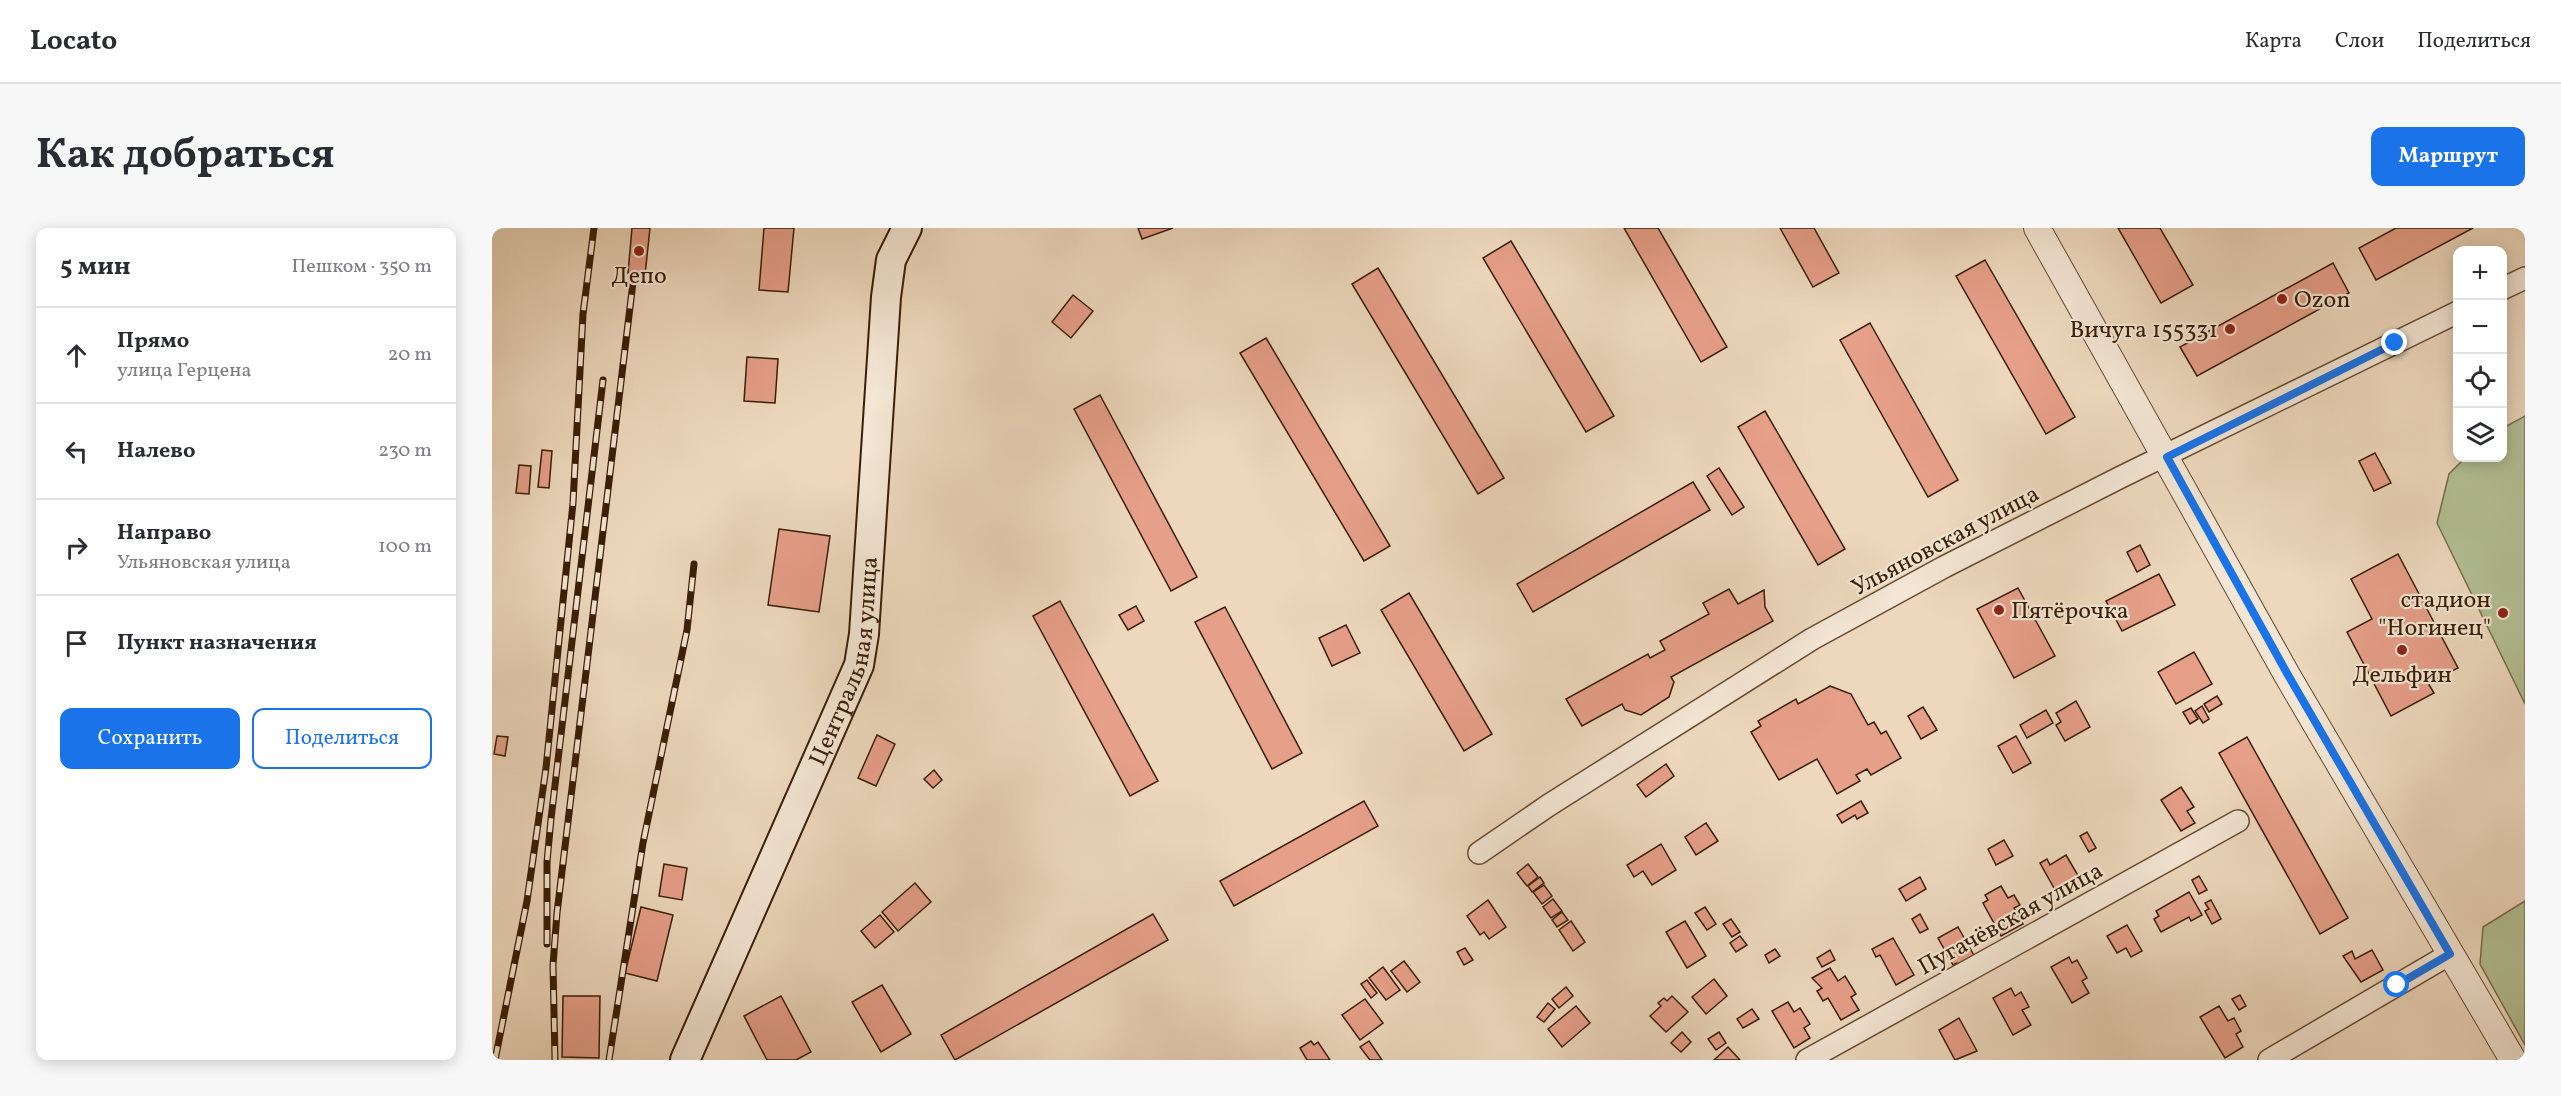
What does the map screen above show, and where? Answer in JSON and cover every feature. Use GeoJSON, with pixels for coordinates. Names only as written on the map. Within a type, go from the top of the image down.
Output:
{"type":"FeatureCollection","features":[{"type":"Feature","properties":{"kind":"main road","name":"Центральная улица"},"geometry":{"type":"LineString","coordinates":[[685,1060],[859,665],[864,634],[886,297],[891,260],[902,230]]}},
{"type":"Feature","properties":{"kind":"street"},"geometry":{"type":"LineString","coordinates":[[2037,228],[2288,675],[2513,1060]]}},
{"type":"Feature","properties":{"kind":"street"},"geometry":{"type":"LineString","coordinates":[[2507,287],[2525,278]]}},
{"type":"Feature","properties":{"kind":"street","name":"Ульяновская улица"},"geometry":{"type":"LineString","coordinates":[[1479,853],[1549,805],[1812,639],[1944,567],[2453,314]]}},
{"type":"Feature","properties":{"kind":"street","name":"Пугачёвская улица"},"geometry":{"type":"LineString","coordinates":[[1807,1060],[2238,821]]}},
{"type":"Feature","properties":{"kind":"street"},"geometry":{"type":"LineString","coordinates":[[2269,1060],[2450,954]]}},
{"type":"Feature","properties":{"kind":"green space","name":"стадион \"Ногинец\""},"geometry":{"type":"Polygon","coordinates":[[[2525,416],[2525,704],[2437,523],[2449,474],[2461,462],[2507,462],[2507,426],[2525,416]]]}},
{"type":"Feature","properties":{"kind":"green space"},"geometry":{"type":"Polygon","coordinates":[[[2525,901],[2525,1045],[2480,964],[2483,927],[2525,901]]]}},
{"type":"Feature","properties":{"kind":"building","name":"Депо"},"geometry":{"type":"Polygon","coordinates":[[[632,228],[650,228],[645,275],[628,273],[632,228]]]}},
{"type":"Feature","properties":{"kind":"building"},"geometry":{"type":"Polygon","coordinates":[[[764,228],[794,228],[788,292],[759,290],[764,228]]]}},
{"type":"Feature","properties":{"kind":"building"},"geometry":{"type":"Polygon","coordinates":[[[1138,228],[1173,228],[1142,239],[1138,228]]]}},
{"type":"Feature","properties":{"kind":"building"},"geometry":{"type":"Polygon","coordinates":[[[1624,228],[1658,228],[1727,347],[1701,362],[1624,228]]]}},
{"type":"Feature","properties":{"kind":"building"},"geometry":{"type":"Polygon","coordinates":[[[1780,228],[1814,228],[1839,273],[1813,287],[1780,228]]]}},
{"type":"Feature","properties":{"kind":"building"},"geometry":{"type":"Polygon","coordinates":[[[2118,228],[2160,228],[2193,285],[2161,303],[2118,228]]]}},
{"type":"Feature","properties":{"kind":"building"},"geometry":{"type":"Polygon","coordinates":[[[2396,228],[2473,228],[2376,280],[2359,248],[2396,228]]]}},
{"type":"Feature","properties":{"kind":"building"},"geometry":{"type":"Polygon","coordinates":[[[1511,241],[1614,416],[1586,432],[1483,258],[1511,241]]]}},
{"type":"Feature","properties":{"kind":"building"},"geometry":{"type":"Polygon","coordinates":[[[1985,260],[2075,417],[2046,434],[1956,276],[1985,260]]]}},
{"type":"Feature","properties":{"kind":"building"},"geometry":{"type":"Polygon","coordinates":[[[2333,263],[2349,293],[2197,376],[2180,347],[2333,263]]]}},
{"type":"Feature","properties":{"kind":"building"},"geometry":{"type":"Polygon","coordinates":[[[1378,268],[1504,478],[1478,494],[1352,284],[1378,268]]]}},
{"type":"Feature","properties":{"kind":"building"},"geometry":{"type":"Polygon","coordinates":[[[1073,295],[1093,311],[1071,338],[1052,322],[1073,295]]]}},
{"type":"Feature","properties":{"kind":"building"},"geometry":{"type":"Polygon","coordinates":[[[1870,323],[1958,480],[1928,497],[1840,340],[1870,323]]]}},
{"type":"Feature","properties":{"kind":"building"},"geometry":{"type":"Polygon","coordinates":[[[1266,338],[1390,546],[1364,561],[1240,353],[1266,338]]]}},
{"type":"Feature","properties":{"kind":"building"},"geometry":{"type":"Polygon","coordinates":[[[747,357],[778,359],[775,403],[744,401],[747,357]]]}},
{"type":"Feature","properties":{"kind":"building"},"geometry":{"type":"Polygon","coordinates":[[[1100,395],[1197,577],[1171,591],[1074,409],[1100,395]]]}},
{"type":"Feature","properties":{"kind":"building"},"geometry":{"type":"Polygon","coordinates":[[[1765,411],[1845,549],[1818,565],[1738,427],[1765,411]]]}},
{"type":"Feature","properties":{"kind":"building"},"geometry":{"type":"Polygon","coordinates":[[[542,450],[552,451],[549,488],[538,487],[542,450]]]}},
{"type":"Feature","properties":{"kind":"building"},"geometry":{"type":"Polygon","coordinates":[[[2375,453],[2391,483],[2374,491],[2359,461],[2375,453]]]}},
{"type":"Feature","properties":{"kind":"building"},"geometry":{"type":"Polygon","coordinates":[[[519,465],[531,466],[529,494],[516,493],[519,465]]]}},
{"type":"Feature","properties":{"kind":"building"},"geometry":{"type":"Polygon","coordinates":[[[1719,468],[1744,507],[1732,515],[1707,476],[1719,468]]]}},
{"type":"Feature","properties":{"kind":"building"},"geometry":{"type":"Polygon","coordinates":[[[1693,482],[1710,510],[1533,612],[1517,584],[1693,482]]]}},
{"type":"Feature","properties":{"kind":"building"},"geometry":{"type":"Polygon","coordinates":[[[779,529],[830,536],[819,612],[768,605],[779,529]]]}},
{"type":"Feature","properties":{"kind":"building"},"geometry":{"type":"Polygon","coordinates":[[[2140,545],[2150,565],[2137,572],[2127,552],[2140,545]]]}},
{"type":"Feature","properties":{"kind":"building","name":"Дельфин"},"geometry":{"type":"Polygon","coordinates":[[[2398,554],[2458,668],[2428,683],[2434,693],[2391,716],[2347,632],[2372,619],[2351,579],[2398,554]]]}},
{"type":"Feature","properties":{"kind":"building"},"geometry":{"type":"Polygon","coordinates":[[[2159,574],[2175,605],[2122,631],[2106,601],[2159,574]]]}},
{"type":"Feature","properties":{"kind":"building"},"geometry":{"type":"Polygon","coordinates":[[[2018,588],[2055,656],[2014,678],[1977,609],[2018,588]]]}},
{"type":"Feature","properties":{"kind":"building"},"geometry":{"type":"Polygon","coordinates":[[[1729,589],[1738,604],[1764,590],[1765,607],[1773,621],[1671,677],[1674,682],[1669,697],[1641,715],[1625,710],[1622,704],[1582,726],[1566,699],[1648,654],[1650,658],[1665,650],[1660,641],[1709,614],[1703,603],[1729,589]]]}},
{"type":"Feature","properties":{"kind":"building"},"geometry":{"type":"Polygon","coordinates":[[[1409,593],[1492,734],[1464,751],[1381,610],[1409,593]]]}},
{"type":"Feature","properties":{"kind":"building"},"geometry":{"type":"Polygon","coordinates":[[[1060,601],[1158,781],[1130,796],[1033,616],[1060,601]]]}},
{"type":"Feature","properties":{"kind":"building"},"geometry":{"type":"Polygon","coordinates":[[[1136,606],[1144,621],[1128,630],[1119,615],[1136,606]]]}},
{"type":"Feature","properties":{"kind":"building"},"geometry":{"type":"Polygon","coordinates":[[[1225,607],[1302,753],[1272,769],[1195,622],[1225,607]]]}},
{"type":"Feature","properties":{"kind":"building"},"geometry":{"type":"Polygon","coordinates":[[[1346,625],[1360,653],[1332,666],[1319,638],[1346,625]]]}},
{"type":"Feature","properties":{"kind":"building"},"geometry":{"type":"Polygon","coordinates":[[[2194,652],[2212,684],[2176,704],[2158,672],[2194,652]]]}},
{"type":"Feature","properties":{"kind":"building"},"geometry":{"type":"Polygon","coordinates":[[[1830,686],[1851,694],[1868,725],[1874,722],[1881,734],[1886,731],[1901,758],[1871,775],[1867,769],[1856,775],[1860,781],[1837,794],[1817,759],[1779,780],[1751,732],[1761,726],[1758,721],[1796,699],[1798,704],[1830,686]]]}},
{"type":"Feature","properties":{"kind":"building"},"geometry":{"type":"Polygon","coordinates":[[[2217,696],[2222,704],[2209,712],[2204,704],[2217,696]]]}},
{"type":"Feature","properties":{"kind":"building"},"geometry":{"type":"Polygon","coordinates":[[[2076,701],[2090,727],[2065,741],[2056,725],[2061,722],[2056,713],[2076,701]]]}},
{"type":"Feature","properties":{"kind":"building"},"geometry":{"type":"Polygon","coordinates":[[[2202,706],[2209,719],[2203,723],[2195,711],[2202,706]]]}},
{"type":"Feature","properties":{"kind":"building"},"geometry":{"type":"Polygon","coordinates":[[[1923,707],[1937,730],[1921,739],[1908,716],[1923,707]]]}},
{"type":"Feature","properties":{"kind":"building"},"geometry":{"type":"Polygon","coordinates":[[[2191,708],[2198,719],[2190,724],[2183,712],[2191,708]]]}},
{"type":"Feature","properties":{"kind":"building"},"geometry":{"type":"Polygon","coordinates":[[[2046,710],[2053,723],[2027,738],[2020,725],[2046,710]]]}},
{"type":"Feature","properties":{"kind":"building"},"geometry":{"type":"Polygon","coordinates":[[[877,735],[895,744],[876,786],[858,778],[877,735]]]}},
{"type":"Feature","properties":{"kind":"building"},"geometry":{"type":"Polygon","coordinates":[[[497,736],[508,737],[505,756],[494,754],[497,736]]]}},
{"type":"Feature","properties":{"kind":"building"},"geometry":{"type":"Polygon","coordinates":[[[2016,736],[2031,763],[2013,773],[1998,746],[2016,736]]]}},
{"type":"Feature","properties":{"kind":"building"},"geometry":{"type":"Polygon","coordinates":[[[2247,737],[2348,918],[2320,934],[2219,753],[2247,737]]]}},
{"type":"Feature","properties":{"kind":"building"},"geometry":{"type":"Polygon","coordinates":[[[1666,764],[1674,776],[1646,797],[1637,785],[1666,764]]]}},
{"type":"Feature","properties":{"kind":"building"},"geometry":{"type":"Polygon","coordinates":[[[934,770],[942,780],[933,788],[924,779],[934,770]]]}},
{"type":"Feature","properties":{"kind":"building"},"geometry":{"type":"Polygon","coordinates":[[[2181,787],[2194,807],[2187,811],[2195,823],[2181,831],[2161,800],[2181,787]]]}},
{"type":"Feature","properties":{"kind":"building"},"geometry":{"type":"Polygon","coordinates":[[[1364,801],[1378,826],[1234,906],[1220,881],[1364,801]]]}},
{"type":"Feature","properties":{"kind":"building"},"geometry":{"type":"Polygon","coordinates":[[[1861,801],[1868,813],[1857,819],[1855,815],[1842,823],[1837,815],[1861,801]]]}},
{"type":"Feature","properties":{"kind":"building"},"geometry":{"type":"Polygon","coordinates":[[[1706,823],[1718,841],[1696,855],[1685,837],[1706,823]]]}},
{"type":"Feature","properties":{"kind":"building"},"geometry":{"type":"Polygon","coordinates":[[[2087,832],[2096,848],[2089,852],[2080,836],[2087,832]]]}},
{"type":"Feature","properties":{"kind":"building"},"geometry":{"type":"Polygon","coordinates":[[[2004,840],[2013,856],[1996,865],[1988,849],[2004,840]]]}},
{"type":"Feature","properties":{"kind":"building"},"geometry":{"type":"Polygon","coordinates":[[[1661,844],[1676,870],[1652,885],[1643,871],[1634,877],[1627,865],[1661,844]]]}},
{"type":"Feature","properties":{"kind":"building"},"geometry":{"type":"Polygon","coordinates":[[[2066,855],[2083,884],[2059,897],[2040,863],[2047,859],[2050,865],[2066,855]]]}},
{"type":"Feature","properties":{"kind":"building"},"geometry":{"type":"Polygon","coordinates":[[[664,864],[687,868],[682,900],[659,896],[664,864]]]}},
{"type":"Feature","properties":{"kind":"building"},"geometry":{"type":"Polygon","coordinates":[[[1528,864],[1538,877],[1527,886],[1517,873],[1528,864]]]}},
{"type":"Feature","properties":{"kind":"building"},"geometry":{"type":"Polygon","coordinates":[[[2199,876],[2207,890],[2199,894],[2192,880],[2199,876]]]}},
{"type":"Feature","properties":{"kind":"building"},"geometry":{"type":"Polygon","coordinates":[[[1540,877],[1544,883],[1532,892],[1528,886],[1540,877]]]}},
{"type":"Feature","properties":{"kind":"building"},"geometry":{"type":"Polygon","coordinates":[[[1920,877],[1926,889],[1906,901],[1899,889],[1920,877]]]}},
{"type":"Feature","properties":{"kind":"building"},"geometry":{"type":"Polygon","coordinates":[[[915,883],[931,902],[898,931],[882,912],[915,883]]]}},
{"type":"Feature","properties":{"kind":"building"},"geometry":{"type":"Polygon","coordinates":[[[1544,885],[1552,896],[1542,904],[1533,892],[1544,885]]]}},
{"type":"Feature","properties":{"kind":"building"},"geometry":{"type":"Polygon","coordinates":[[[2001,886],[2008,898],[2014,895],[2020,905],[2014,908],[2023,924],[2001,936],[1983,903],[1988,900],[1985,895],[2001,886]]]}},
{"type":"Feature","properties":{"kind":"building"},"geometry":{"type":"Polygon","coordinates":[[[2189,892],[2202,915],[2191,921],[2189,917],[2161,932],[2154,919],[2159,916],[2156,911],[2189,892]]]}},
{"type":"Feature","properties":{"kind":"building"},"geometry":{"type":"Polygon","coordinates":[[[1553,899],[1562,911],[1551,918],[1543,907],[1553,899]]]}},
{"type":"Feature","properties":{"kind":"building"},"geometry":{"type":"Polygon","coordinates":[[[1488,900],[1506,927],[1489,939],[1484,932],[1480,935],[1467,916],[1488,900]]]}},
{"type":"Feature","properties":{"kind":"building"},"geometry":{"type":"Polygon","coordinates":[[[2211,900],[2221,919],[2212,924],[2205,911],[2209,909],[2205,903],[2211,900]]]}},
{"type":"Feature","properties":{"kind":"building"},"geometry":{"type":"Polygon","coordinates":[[[641,907],[673,915],[657,981],[625,973],[641,907]]]}},
{"type":"Feature","properties":{"kind":"building"},"geometry":{"type":"Polygon","coordinates":[[[1705,907],[1716,924],[1707,930],[1695,913],[1705,907]]]}},
{"type":"Feature","properties":{"kind":"building"},"geometry":{"type":"Polygon","coordinates":[[[1562,912],[1568,920],[1557,927],[1552,920],[1562,912]]]}},
{"type":"Feature","properties":{"kind":"building"},"geometry":{"type":"Polygon","coordinates":[[[1153,914],[1168,940],[955,1060],[941,1035],[1153,914]]]}},
{"type":"Feature","properties":{"kind":"building"},"geometry":{"type":"Polygon","coordinates":[[[1920,914],[1928,929],[1920,933],[1912,919],[1920,914]]]}},
{"type":"Feature","properties":{"kind":"building"},"geometry":{"type":"Polygon","coordinates":[[[880,915],[894,932],[875,948],[861,931],[880,915]]]}},
{"type":"Feature","properties":{"kind":"building"},"geometry":{"type":"Polygon","coordinates":[[[1731,919],[1740,932],[1732,937],[1723,924],[1731,919]]]}},
{"type":"Feature","properties":{"kind":"building"},"geometry":{"type":"Polygon","coordinates":[[[1571,921],[1585,942],[1573,951],[1559,930],[1571,921]]]}},
{"type":"Feature","properties":{"kind":"building"},"geometry":{"type":"Polygon","coordinates":[[[1685,921],[1706,956],[1687,968],[1666,932],[1685,921]]]}},
{"type":"Feature","properties":{"kind":"building"},"geometry":{"type":"Polygon","coordinates":[[[2127,925],[2142,951],[2131,957],[2126,948],[2117,953],[2107,936],[2127,925]]]}},
{"type":"Feature","properties":{"kind":"building"},"geometry":{"type":"Polygon","coordinates":[[[1958,927],[1976,959],[1960,968],[1957,963],[1953,965],[1938,938],[1958,927]]]}},
{"type":"Feature","properties":{"kind":"building"},"geometry":{"type":"Polygon","coordinates":[[[1740,936],[1747,945],[1736,952],[1730,943],[1740,936]]]}},
{"type":"Feature","properties":{"kind":"building"},"geometry":{"type":"Polygon","coordinates":[[[1893,938],[1914,975],[1896,985],[1880,955],[1876,957],[1872,949],[1893,938]]]}},
{"type":"Feature","properties":{"kind":"building"},"geometry":{"type":"Polygon","coordinates":[[[1465,948],[1473,960],[1464,965],[1457,952],[1465,948]]]}},
{"type":"Feature","properties":{"kind":"building"},"geometry":{"type":"Polygon","coordinates":[[[1775,949],[1780,956],[1769,963],[1765,955],[1775,949]]]}},
{"type":"Feature","properties":{"kind":"building"},"geometry":{"type":"Polygon","coordinates":[[[1830,950],[1835,960],[1822,967],[1817,958],[1830,950]]]}},
{"type":"Feature","properties":{"kind":"building"},"geometry":{"type":"Polygon","coordinates":[[[2372,950],[2383,970],[2361,982],[2343,956],[2352,951],[2355,959],[2372,950]]]}},
{"type":"Feature","properties":{"kind":"building"},"geometry":{"type":"Polygon","coordinates":[[[2069,957],[2072,963],[2077,960],[2087,978],[2082,981],[2089,993],[2072,1003],[2051,967],[2069,957]]]}},
{"type":"Feature","properties":{"kind":"building"},"geometry":{"type":"Polygon","coordinates":[[[1404,961],[1420,982],[1407,992],[1391,971],[1404,961]]]}},
{"type":"Feature","properties":{"kind":"building"},"geometry":{"type":"Polygon","coordinates":[[[1383,967],[1400,990],[1386,1000],[1369,978],[1383,967]]]}},
{"type":"Feature","properties":{"kind":"building"},"geometry":{"type":"Polygon","coordinates":[[[1830,968],[1838,981],[1845,976],[1856,994],[1851,997],[1859,1010],[1841,1020],[1828,998],[1823,1001],[1817,991],[1822,988],[1812,978],[1830,968]]]}},
{"type":"Feature","properties":{"kind":"building"},"geometry":{"type":"Polygon","coordinates":[[[1714,979],[1727,996],[1706,1014],[1692,997],[1714,979]]]}},
{"type":"Feature","properties":{"kind":"building"},"geometry":{"type":"Polygon","coordinates":[[[1367,980],[1377,993],[1371,998],[1361,984],[1367,980]]]}},
{"type":"Feature","properties":{"kind":"building"},"geometry":{"type":"Polygon","coordinates":[[[882,985],[911,1034],[881,1052],[852,1002],[882,985]]]}},
{"type":"Feature","properties":{"kind":"building"},"geometry":{"type":"Polygon","coordinates":[[[1566,987],[1573,996],[1559,1008],[1552,999],[1566,987]]]}},
{"type":"Feature","properties":{"kind":"building"},"geometry":{"type":"Polygon","coordinates":[[[2011,988],[2015,996],[2021,992],[2029,1007],[2022,1010],[2031,1025],[2013,1035],[1993,998],[2011,988]]]}},
{"type":"Feature","properties":{"kind":"building"},"geometry":{"type":"Polygon","coordinates":[[[2240,995],[2246,1006],[2239,1010],[2232,999],[2240,995]]]}},
{"type":"Feature","properties":{"kind":"building"},"geometry":{"type":"Polygon","coordinates":[[[563,996],[600,996],[599,1058],[562,1057],[563,996]]]}},
{"type":"Feature","properties":{"kind":"building"},"geometry":{"type":"Polygon","coordinates":[[[781,996],[811,1052],[796,1060],[767,1060],[744,1016],[781,996]]]}},
{"type":"Feature","properties":{"kind":"building"},"geometry":{"type":"Polygon","coordinates":[[[1672,996],[1688,1012],[1666,1032],[1650,1016],[1661,1006],[1658,1003],[1664,998],[1667,1001],[1672,996]]]}},
{"type":"Feature","properties":{"kind":"building"},"geometry":{"type":"Polygon","coordinates":[[[1365,999],[1383,1023],[1360,1040],[1342,1015],[1365,999]]]}},
{"type":"Feature","properties":{"kind":"building"},"geometry":{"type":"Polygon","coordinates":[[[1788,1002],[1794,1012],[1800,1008],[1810,1024],[1804,1028],[1810,1038],[1794,1048],[1772,1011],[1788,1002]]]}},
{"type":"Feature","properties":{"kind":"building"},"geometry":{"type":"Polygon","coordinates":[[[1548,1003],[1555,1009],[1544,1022],[1537,1017],[1548,1003]]]}},
{"type":"Feature","properties":{"kind":"building"},"geometry":{"type":"Polygon","coordinates":[[[1576,1006],[1590,1023],[1562,1047],[1548,1029],[1576,1006]]]}},
{"type":"Feature","properties":{"kind":"building"},"geometry":{"type":"Polygon","coordinates":[[[2219,1006],[2228,1021],[2234,1018],[2241,1031],[2236,1034],[2243,1047],[2225,1058],[2200,1017],[2219,1006]]]}},
{"type":"Feature","properties":{"kind":"building"},"geometry":{"type":"Polygon","coordinates":[[[1752,1009],[1759,1019],[1743,1028],[1737,1019],[1752,1009]]]}},
{"type":"Feature","properties":{"kind":"building"},"geometry":{"type":"Polygon","coordinates":[[[1959,1018],[1977,1051],[1955,1060],[1939,1030],[1959,1018]]]}},
{"type":"Feature","properties":{"kind":"building"},"geometry":{"type":"Polygon","coordinates":[[[1682,1032],[1691,1042],[1681,1052],[1671,1043],[1682,1032]]]}},
{"type":"Feature","properties":{"kind":"building"},"geometry":{"type":"Polygon","coordinates":[[[1719,1032],[1726,1043],[1716,1050],[1708,1039],[1719,1032]]]}},
{"type":"Feature","properties":{"kind":"building"},"geometry":{"type":"Polygon","coordinates":[[[1311,1041],[1314,1045],[1318,1042],[1330,1060],[1307,1060],[1300,1048],[1311,1041]]]}},
{"type":"Feature","properties":{"kind":"building"},"geometry":{"type":"Polygon","coordinates":[[[1369,1041],[1382,1060],[1370,1060],[1360,1047],[1369,1041]]]}},
{"type":"Feature","properties":{"kind":"building"},"geometry":{"type":"Polygon","coordinates":[[[1728,1047],[1740,1060],[1714,1060],[1728,1047]]]}},
{"type":"Feature","properties":{"kind":"railway"},"geometry":{"type":"LineString","coordinates":[[495,1060],[527,901],[546,768],[573,503],[583,314],[594,228]]}},
{"type":"Feature","properties":{"kind":"railway"},"geometry":{"type":"LineString","coordinates":[[555,1060],[553,965],[557,913],[634,274]]}},
{"type":"Feature","properties":{"kind":"railway"},"geometry":{"type":"LineString","coordinates":[[547,944],[547,862],[551,819],[603,380]]}},
{"type":"Feature","properties":{"kind":"railway"},"geometry":{"type":"LineString","coordinates":[[609,1060],[643,843],[687,630],[694,564]]}},
{"type":"Feature","properties":{"kind":"place","name":"Депо"},"geometry":{"type":"Point","coordinates":[639,251]}},
{"type":"Feature","properties":{"kind":"place","name":"Ozon"},"geometry":{"type":"Point","coordinates":[2282,299]}},
{"type":"Feature","properties":{"kind":"place","name":"Вичуга 155331"},"geometry":{"type":"Point","coordinates":[2230,329]}},
{"type":"Feature","properties":{"kind":"place","name":"Пятёрочка"},"geometry":{"type":"Point","coordinates":[1999,610]}},
{"type":"Feature","properties":{"kind":"place","name":"стадион \"Ногинец\""},"geometry":{"type":"Point","coordinates":[2503,613]}},
{"type":"Feature","properties":{"kind":"place","name":"Дельфин"},"geometry":{"type":"Point","coordinates":[2402,650]}},
{"type":"Feature","properties":{"kind":"route"},"geometry":{"type":"LineString","coordinates":[[2395,343],[2167,457],[2288,675],[2450,954],[2397,985]]}}]}
